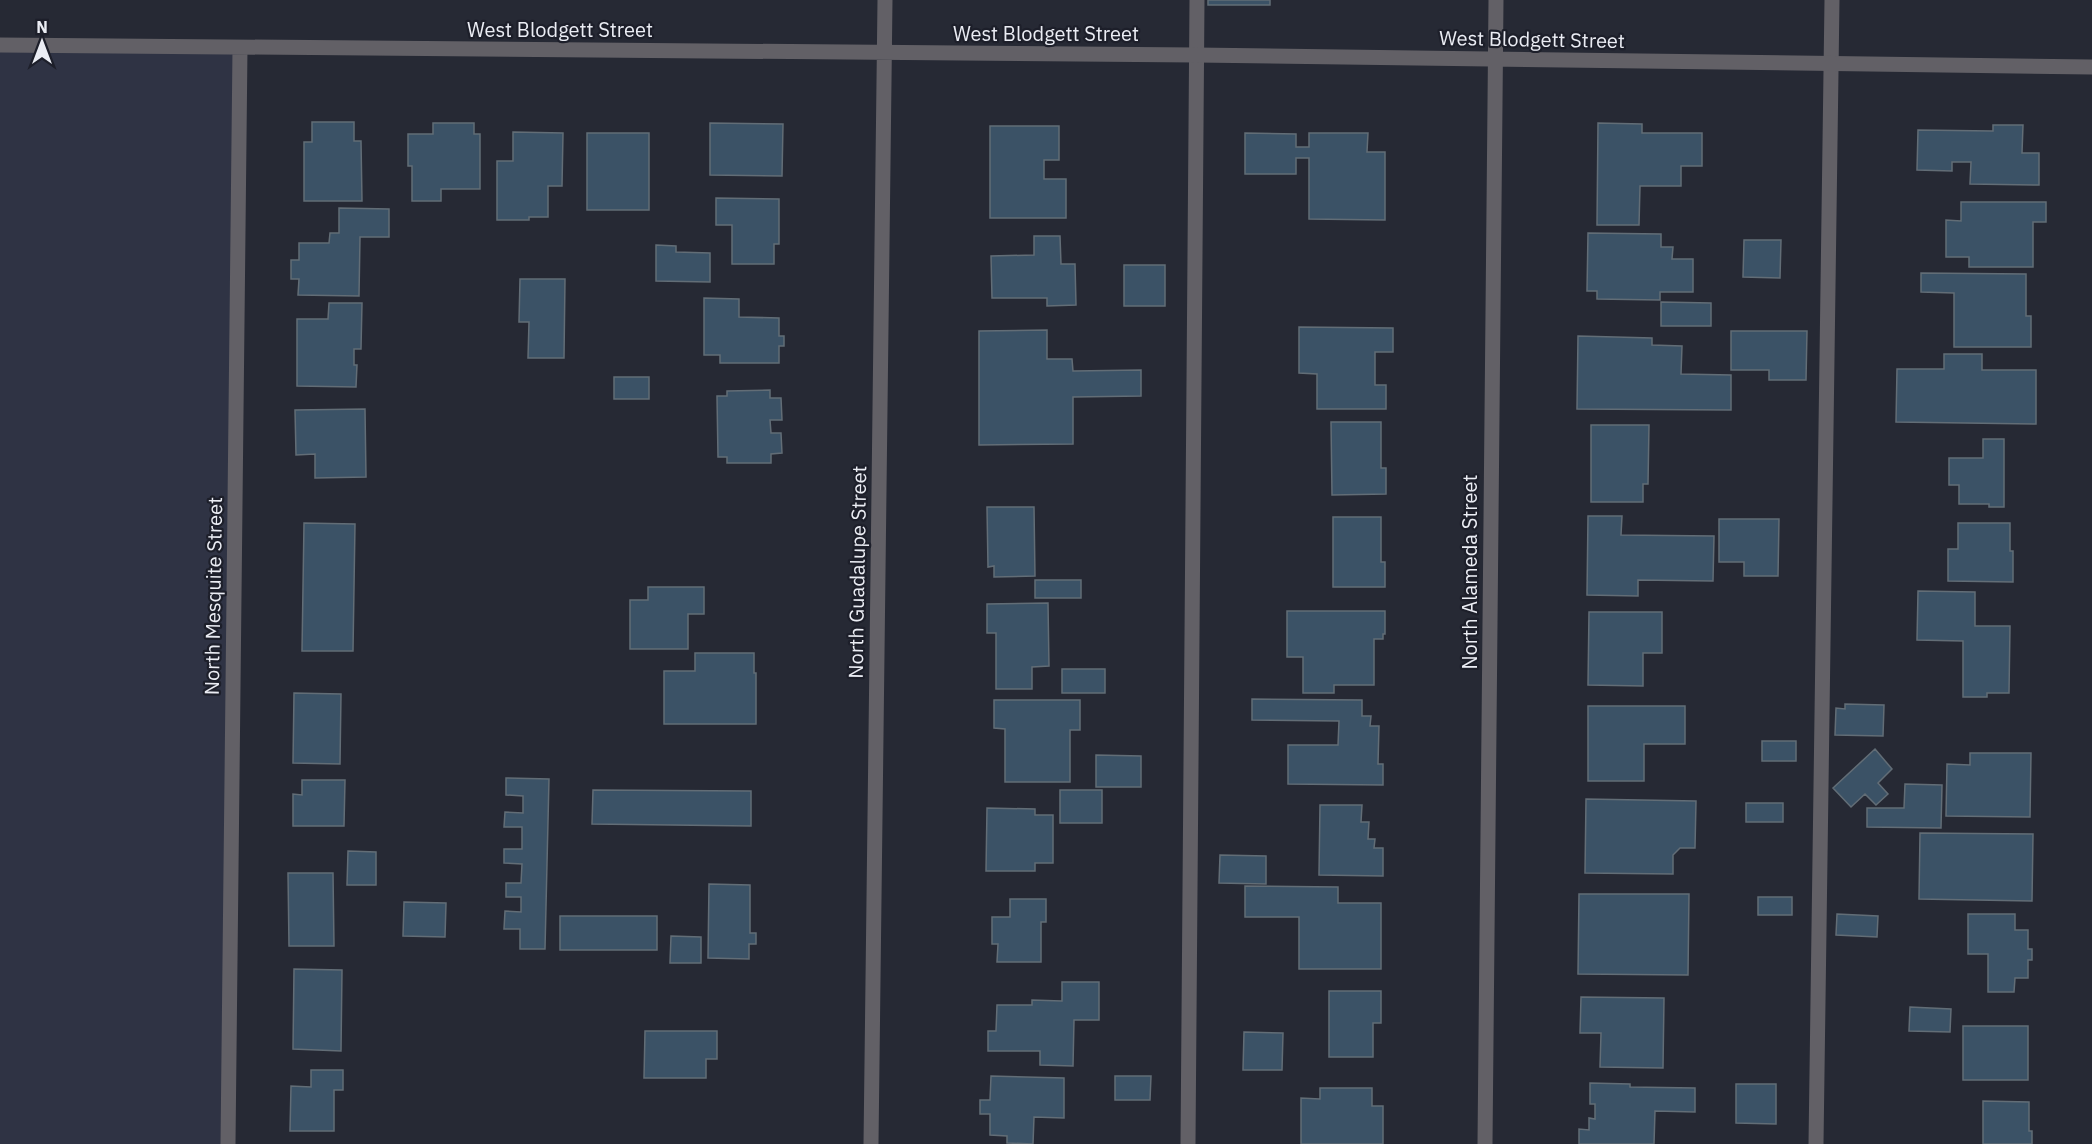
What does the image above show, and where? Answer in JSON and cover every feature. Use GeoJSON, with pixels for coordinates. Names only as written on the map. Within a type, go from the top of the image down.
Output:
{"type":"FeatureCollection","features":[{"type":"Feature","properties":{"kind":"street","name":"North Guadalupe Street"},"geometry":{"type":"LineString","coordinates":[[872,1144],[885,0]]}},
{"type":"Feature","properties":{"kind":"street"},"geometry":{"type":"LineString","coordinates":[[1188,1144],[1197,0]]}},
{"type":"Feature","properties":{"kind":"street","name":"North Alameda Street"},"geometry":{"type":"LineString","coordinates":[[1485,1144],[1496,0]]}},
{"type":"Feature","properties":{"kind":"street"},"geometry":{"type":"LineString","coordinates":[[1816,1144],[1832,0]]}},
{"type":"Feature","properties":{"kind":"street","name":"West Blodgett Street"},"geometry":{"type":"LineString","coordinates":[[0,45],[1196,55],[2092,67]]}},
{"type":"Feature","properties":{"kind":"street","name":"North Mesquite Street"},"geometry":{"type":"LineString","coordinates":[[228,1144],[240,48]]}},
{"type":"Feature","properties":{"kind":"shaded area"},"geometry":{"type":"Polygon","coordinates":[[[0,45],[240,48],[228,1144],[0,1144],[0,45]]]}},
{"type":"Feature","properties":{"kind":"building"},"geometry":{"type":"Polygon","coordinates":[[[1208,0],[1270,0],[1270,5],[1208,5],[1208,0]]]}},
{"type":"Feature","properties":{"kind":"building"},"geometry":{"type":"Polygon","coordinates":[[[312,122],[354,122],[354,141],[361,141],[362,201],[304,201],[304,142],[312,142],[312,122]]]}},
{"type":"Feature","properties":{"kind":"building"},"geometry":{"type":"Polygon","coordinates":[[[433,123],[474,123],[474,134],[480,134],[480,189],[441,189],[441,201],[412,201],[412,166],[408,166],[408,134],[433,134],[433,123]]]}},
{"type":"Feature","properties":{"kind":"building"},"geometry":{"type":"Polygon","coordinates":[[[710,123],[783,124],[782,176],[710,175],[710,123]]]}},
{"type":"Feature","properties":{"kind":"building"},"geometry":{"type":"Polygon","coordinates":[[[1598,123],[1642,124],[1642,133],[1702,133],[1702,166],[1681,166],[1681,186],[1640,186],[1639,225],[1597,225],[1598,123]]]}},
{"type":"Feature","properties":{"kind":"building"},"geometry":{"type":"Polygon","coordinates":[[[1993,125],[2023,125],[2022,153],[2039,153],[2039,185],[1970,184],[1971,162],[1952,162],[1952,171],[1917,170],[1918,130],[1993,131],[1993,125]]]}},
{"type":"Feature","properties":{"kind":"building"},"geometry":{"type":"Polygon","coordinates":[[[990,126],[1059,126],[1059,160],[1044,160],[1044,179],[1066,179],[1066,218],[990,218],[990,126]]]}},
{"type":"Feature","properties":{"kind":"building"},"geometry":{"type":"Polygon","coordinates":[[[513,132],[563,133],[562,186],[548,186],[548,217],[529,217],[529,220],[497,220],[497,161],[513,161],[513,132]]]}},
{"type":"Feature","properties":{"kind":"building"},"geometry":{"type":"Polygon","coordinates":[[[587,133],[649,133],[649,210],[587,210],[587,133]]]}},
{"type":"Feature","properties":{"kind":"building"},"geometry":{"type":"Polygon","coordinates":[[[1245,133],[1296,134],[1296,147],[1309,147],[1309,133],[1368,133],[1367,152],[1385,152],[1385,220],[1309,219],[1309,158],[1296,158],[1296,174],[1245,174],[1245,133]]]}},
{"type":"Feature","properties":{"kind":"building"},"geometry":{"type":"Polygon","coordinates":[[[716,198],[779,199],[779,244],[774,244],[774,264],[732,264],[732,225],[716,225],[716,198]]]}},
{"type":"Feature","properties":{"kind":"building"},"geometry":{"type":"Polygon","coordinates":[[[1961,202],[2046,202],[2046,222],[2033,222],[2033,267],[1969,267],[1969,257],[1946,257],[1946,220],[1961,221],[1961,202]]]}},
{"type":"Feature","properties":{"kind":"building"},"geometry":{"type":"Polygon","coordinates":[[[339,208],[389,209],[389,237],[360,237],[359,296],[298,295],[299,279],[291,279],[291,260],[299,260],[299,243],[329,243],[330,233],[339,233],[339,208]]]}},
{"type":"Feature","properties":{"kind":"building"},"geometry":{"type":"Polygon","coordinates":[[[1588,233],[1661,234],[1661,247],[1673,247],[1672,259],[1693,259],[1693,292],[1660,292],[1660,300],[1597,299],[1597,291],[1587,291],[1588,233]]]}},
{"type":"Feature","properties":{"kind":"building"},"geometry":{"type":"Polygon","coordinates":[[[1034,236],[1060,236],[1061,264],[1075,264],[1076,305],[1047,306],[1047,298],[992,298],[991,256],[1034,255],[1034,236]]]}},
{"type":"Feature","properties":{"kind":"building"},"geometry":{"type":"Polygon","coordinates":[[[1744,240],[1781,240],[1780,278],[1743,277],[1744,240]]]}},
{"type":"Feature","properties":{"kind":"building"},"geometry":{"type":"Polygon","coordinates":[[[656,245],[676,246],[676,252],[710,253],[710,282],[656,281],[656,245]]]}},
{"type":"Feature","properties":{"kind":"building"},"geometry":{"type":"Polygon","coordinates":[[[1124,265],[1165,265],[1165,306],[1124,306],[1124,265]]]}},
{"type":"Feature","properties":{"kind":"building"},"geometry":{"type":"Polygon","coordinates":[[[1921,273],[2026,274],[2026,316],[2031,316],[2031,347],[1954,347],[1954,293],[1921,292],[1921,273]]]}},
{"type":"Feature","properties":{"kind":"building"},"geometry":{"type":"Polygon","coordinates":[[[520,279],[565,279],[564,358],[528,358],[529,322],[519,322],[520,279]]]}},
{"type":"Feature","properties":{"kind":"building"},"geometry":{"type":"Polygon","coordinates":[[[704,298],[739,299],[739,317],[779,318],[779,336],[784,336],[784,346],[779,346],[779,363],[720,363],[720,355],[704,355],[704,298]]]}},
{"type":"Feature","properties":{"kind":"building"},"geometry":{"type":"Polygon","coordinates":[[[1661,302],[1711,303],[1711,326],[1661,326],[1661,302]]]}},
{"type":"Feature","properties":{"kind":"building"},"geometry":{"type":"Polygon","coordinates":[[[329,303],[362,303],[361,349],[354,349],[354,365],[357,365],[356,387],[297,386],[297,319],[328,319],[329,303]]]}},
{"type":"Feature","properties":{"kind":"building"},"geometry":{"type":"Polygon","coordinates":[[[1299,327],[1393,328],[1393,352],[1375,352],[1375,385],[1386,385],[1386,409],[1317,409],[1317,374],[1299,373],[1299,327]]]}},
{"type":"Feature","properties":{"kind":"building"},"geometry":{"type":"Polygon","coordinates":[[[1047,330],[1047,359],[1072,359],[1073,371],[1141,370],[1141,396],[1073,397],[1073,444],[979,445],[979,331],[1047,330]]]}},
{"type":"Feature","properties":{"kind":"building"},"geometry":{"type":"Polygon","coordinates":[[[1731,331],[1807,331],[1806,380],[1769,380],[1769,370],[1731,370],[1731,331]]]}},
{"type":"Feature","properties":{"kind":"building"},"geometry":{"type":"Polygon","coordinates":[[[1578,336],[1652,338],[1652,345],[1682,346],[1681,374],[1731,375],[1731,410],[1577,409],[1578,336]]]}},
{"type":"Feature","properties":{"kind":"building"},"geometry":{"type":"Polygon","coordinates":[[[1944,354],[1982,354],[1982,370],[2036,370],[2036,424],[1896,422],[1897,369],[1944,369],[1944,354]]]}},
{"type":"Feature","properties":{"kind":"building"},"geometry":{"type":"Polygon","coordinates":[[[614,377],[649,377],[649,399],[614,399],[614,377]]]}},
{"type":"Feature","properties":{"kind":"building"},"geometry":{"type":"Polygon","coordinates":[[[770,390],[770,398],[781,398],[782,420],[770,420],[771,433],[781,433],[782,453],[771,454],[771,463],[727,463],[727,457],[718,457],[717,396],[727,396],[727,391],[770,390]]]}},
{"type":"Feature","properties":{"kind":"building"},"geometry":{"type":"Polygon","coordinates":[[[365,409],[366,477],[315,478],[315,454],[296,455],[295,410],[365,409]]]}},
{"type":"Feature","properties":{"kind":"building"},"geometry":{"type":"Polygon","coordinates":[[[1331,422],[1381,422],[1381,468],[1386,468],[1386,494],[1332,495],[1331,422]]]}},
{"type":"Feature","properties":{"kind":"building"},"geometry":{"type":"Polygon","coordinates":[[[1591,425],[1649,425],[1648,484],[1643,484],[1643,502],[1591,502],[1591,425]]]}},
{"type":"Feature","properties":{"kind":"building"},"geometry":{"type":"Polygon","coordinates":[[[1983,439],[2004,439],[2004,507],[1989,507],[1989,504],[1959,504],[1959,485],[1949,485],[1949,458],[1983,458],[1983,439]]]}},
{"type":"Feature","properties":{"kind":"building"},"geometry":{"type":"Polygon","coordinates":[[[987,507],[1034,507],[1035,576],[994,577],[994,566],[988,567],[987,507]]]}},
{"type":"Feature","properties":{"kind":"building"},"geometry":{"type":"Polygon","coordinates":[[[1588,516],[1622,516],[1621,535],[1714,536],[1713,581],[1638,580],[1638,596],[1587,595],[1588,516]]]}},
{"type":"Feature","properties":{"kind":"building"},"geometry":{"type":"Polygon","coordinates":[[[1333,517],[1381,517],[1381,562],[1385,562],[1385,587],[1333,587],[1333,517]]]}},
{"type":"Feature","properties":{"kind":"building"},"geometry":{"type":"Polygon","coordinates":[[[1719,519],[1779,519],[1778,576],[1744,576],[1744,562],[1719,562],[1719,519]]]}},
{"type":"Feature","properties":{"kind":"building"},"geometry":{"type":"Polygon","coordinates":[[[304,523],[355,524],[353,651],[302,651],[304,523]]]}},
{"type":"Feature","properties":{"kind":"building"},"geometry":{"type":"Polygon","coordinates":[[[1958,523],[2010,523],[2013,582],[1948,581],[1948,549],[1958,549],[1958,523]]]}},
{"type":"Feature","properties":{"kind":"building"},"geometry":{"type":"Polygon","coordinates":[[[1035,580],[1081,580],[1081,598],[1035,598],[1035,580]]]}},
{"type":"Feature","properties":{"kind":"building"},"geometry":{"type":"Polygon","coordinates":[[[648,587],[704,587],[704,614],[688,614],[688,649],[630,649],[630,600],[648,600],[648,587]]]}},
{"type":"Feature","properties":{"kind":"building"},"geometry":{"type":"Polygon","coordinates":[[[1918,591],[1975,592],[1975,626],[2010,626],[2009,693],[1987,693],[1987,697],[1963,697],[1963,641],[1917,640],[1918,591]]]}},
{"type":"Feature","properties":{"kind":"building"},"geometry":{"type":"Polygon","coordinates":[[[1048,603],[1049,666],[1032,667],[1032,689],[996,689],[996,633],[987,633],[987,604],[1048,603]]]}},
{"type":"Feature","properties":{"kind":"building"},"geometry":{"type":"Polygon","coordinates":[[[1287,611],[1385,611],[1385,634],[1383,634],[1383,639],[1374,639],[1374,685],[1334,685],[1334,693],[1303,693],[1303,657],[1287,657],[1287,611]]]}},
{"type":"Feature","properties":{"kind":"building"},"geometry":{"type":"Polygon","coordinates":[[[1589,612],[1662,612],[1662,653],[1643,653],[1643,686],[1588,685],[1589,612]]]}},
{"type":"Feature","properties":{"kind":"building"},"geometry":{"type":"Polygon","coordinates":[[[695,653],[754,653],[756,724],[664,724],[664,671],[695,671],[695,653]]]}},
{"type":"Feature","properties":{"kind":"building"},"geometry":{"type":"Polygon","coordinates":[[[1062,669],[1105,669],[1105,693],[1062,693],[1062,669]]]}},
{"type":"Feature","properties":{"kind":"building"},"geometry":{"type":"Polygon","coordinates":[[[294,693],[341,694],[340,764],[293,763],[294,693]]]}},
{"type":"Feature","properties":{"kind":"building"},"geometry":{"type":"Polygon","coordinates":[[[1252,699],[1362,700],[1362,716],[1371,716],[1370,726],[1379,726],[1378,764],[1383,764],[1383,785],[1288,784],[1288,745],[1338,745],[1339,721],[1252,720],[1252,699]]]}},
{"type":"Feature","properties":{"kind":"building"},"geometry":{"type":"Polygon","coordinates":[[[994,700],[1080,700],[1080,730],[1070,730],[1070,782],[1005,782],[1005,729],[994,728],[994,700]]]}},
{"type":"Feature","properties":{"kind":"building"},"geometry":{"type":"Polygon","coordinates":[[[1845,704],[1884,705],[1883,736],[1835,735],[1836,708],[1845,709],[1845,704]]]}},
{"type":"Feature","properties":{"kind":"building"},"geometry":{"type":"Polygon","coordinates":[[[1588,706],[1685,706],[1685,744],[1644,744],[1644,781],[1588,781],[1588,706]]]}},
{"type":"Feature","properties":{"kind":"building"},"geometry":{"type":"Polygon","coordinates":[[[1762,741],[1796,741],[1796,761],[1762,761],[1762,741]]]}},
{"type":"Feature","properties":{"kind":"building"},"geometry":{"type":"Polygon","coordinates":[[[1875,749],[1892,769],[1878,783],[1888,794],[1876,805],[1865,794],[1851,807],[1833,788],[1875,749]]]}},
{"type":"Feature","properties":{"kind":"building"},"geometry":{"type":"Polygon","coordinates":[[[1970,753],[2031,753],[2030,817],[1946,816],[1947,764],[1970,765],[1970,753]]]}},
{"type":"Feature","properties":{"kind":"building"},"geometry":{"type":"Polygon","coordinates":[[[1096,755],[1141,756],[1141,787],[1096,787],[1096,755]]]}},
{"type":"Feature","properties":{"kind":"building"},"geometry":{"type":"Polygon","coordinates":[[[506,778],[549,779],[545,949],[520,949],[520,929],[504,929],[505,911],[521,912],[521,897],[506,897],[506,883],[521,883],[522,864],[504,863],[504,849],[522,849],[522,827],[504,827],[505,812],[523,813],[523,796],[506,795],[506,778]]]}},
{"type":"Feature","properties":{"kind":"building"},"geometry":{"type":"Polygon","coordinates":[[[302,780],[345,780],[344,826],[293,826],[293,794],[302,795],[302,780]]]}},
{"type":"Feature","properties":{"kind":"building"},"geometry":{"type":"Polygon","coordinates":[[[1905,784],[1942,785],[1941,828],[1867,827],[1867,808],[1904,808],[1905,784]]]}},
{"type":"Feature","properties":{"kind":"building"},"geometry":{"type":"Polygon","coordinates":[[[593,790],[751,791],[751,826],[592,824],[593,790]]]}},
{"type":"Feature","properties":{"kind":"building"},"geometry":{"type":"Polygon","coordinates":[[[1060,790],[1102,790],[1102,823],[1060,823],[1060,790]]]}},
{"type":"Feature","properties":{"kind":"building"},"geometry":{"type":"Polygon","coordinates":[[[1586,799],[1696,801],[1695,848],[1680,848],[1673,855],[1673,874],[1585,873],[1586,799]]]}},
{"type":"Feature","properties":{"kind":"building"},"geometry":{"type":"Polygon","coordinates":[[[1746,803],[1783,803],[1783,822],[1746,822],[1746,803]]]}},
{"type":"Feature","properties":{"kind":"building"},"geometry":{"type":"Polygon","coordinates":[[[1320,805],[1362,805],[1361,822],[1369,822],[1368,839],[1375,839],[1374,848],[1383,848],[1383,876],[1319,875],[1320,805]]]}},
{"type":"Feature","properties":{"kind":"building"},"geometry":{"type":"Polygon","coordinates":[[[987,808],[1035,809],[1035,815],[1053,815],[1053,863],[1035,863],[1035,871],[986,871],[987,808]]]}},
{"type":"Feature","properties":{"kind":"building"},"geometry":{"type":"Polygon","coordinates":[[[1920,833],[2033,834],[2032,901],[1919,899],[1920,833]]]}},
{"type":"Feature","properties":{"kind":"building"},"geometry":{"type":"Polygon","coordinates":[[[348,851],[376,852],[376,885],[347,885],[348,851]]]}},
{"type":"Feature","properties":{"kind":"building"},"geometry":{"type":"Polygon","coordinates":[[[1220,855],[1266,856],[1266,884],[1219,883],[1220,855]]]}},
{"type":"Feature","properties":{"kind":"building"},"geometry":{"type":"Polygon","coordinates":[[[288,873],[333,873],[334,946],[289,946],[288,873]]]}},
{"type":"Feature","properties":{"kind":"building"},"geometry":{"type":"Polygon","coordinates":[[[709,884],[750,885],[750,933],[756,933],[756,944],[749,944],[749,959],[708,958],[709,884]]]}},
{"type":"Feature","properties":{"kind":"building"},"geometry":{"type":"Polygon","coordinates":[[[1245,886],[1338,887],[1338,903],[1381,903],[1381,969],[1299,969],[1299,917],[1245,917],[1245,886]]]}},
{"type":"Feature","properties":{"kind":"building"},"geometry":{"type":"Polygon","coordinates":[[[1579,894],[1689,894],[1688,975],[1578,974],[1579,894]]]}},
{"type":"Feature","properties":{"kind":"building"},"geometry":{"type":"Polygon","coordinates":[[[1758,897],[1792,897],[1792,915],[1758,915],[1758,897]]]}},
{"type":"Feature","properties":{"kind":"building"},"geometry":{"type":"Polygon","coordinates":[[[1010,899],[1046,899],[1046,922],[1041,922],[1041,962],[997,962],[998,944],[992,944],[992,917],[1010,917],[1010,899]]]}},
{"type":"Feature","properties":{"kind":"building"},"geometry":{"type":"Polygon","coordinates":[[[404,902],[446,903],[445,937],[403,936],[404,902]]]}},
{"type":"Feature","properties":{"kind":"building"},"geometry":{"type":"Polygon","coordinates":[[[1837,914],[1878,916],[1877,937],[1836,935],[1837,914]]]}},
{"type":"Feature","properties":{"kind":"building"},"geometry":{"type":"Polygon","coordinates":[[[1968,914],[2015,914],[2015,930],[2028,930],[2028,949],[2032,949],[2032,960],[2028,960],[2028,978],[2015,978],[2014,992],[1988,992],[1988,954],[1968,954],[1968,914]]]}},
{"type":"Feature","properties":{"kind":"building"},"geometry":{"type":"Polygon","coordinates":[[[560,916],[657,916],[657,950],[560,950],[560,916]]]}},
{"type":"Feature","properties":{"kind":"building"},"geometry":{"type":"Polygon","coordinates":[[[671,936],[701,937],[701,963],[670,963],[671,936]]]}},
{"type":"Feature","properties":{"kind":"building"},"geometry":{"type":"Polygon","coordinates":[[[294,969],[342,970],[341,1051],[293,1049],[294,969]]]}},
{"type":"Feature","properties":{"kind":"building"},"geometry":{"type":"Polygon","coordinates":[[[1062,982],[1099,982],[1099,1020],[1074,1020],[1073,1066],[1040,1065],[1040,1051],[988,1051],[988,1031],[996,1031],[997,1005],[1032,1005],[1032,1000],[1062,1001],[1062,982]]]}},
{"type":"Feature","properties":{"kind":"building"},"geometry":{"type":"Polygon","coordinates":[[[1329,991],[1381,991],[1381,1023],[1373,1023],[1373,1057],[1329,1057],[1329,991]]]}},
{"type":"Feature","properties":{"kind":"building"},"geometry":{"type":"Polygon","coordinates":[[[1581,997],[1664,998],[1663,1068],[1600,1067],[1601,1033],[1580,1033],[1581,997]]]}},
{"type":"Feature","properties":{"kind":"building"},"geometry":{"type":"Polygon","coordinates":[[[1910,1007],[1951,1009],[1950,1032],[1909,1031],[1910,1007]]]}},
{"type":"Feature","properties":{"kind":"building"},"geometry":{"type":"Polygon","coordinates":[[[1963,1026],[2028,1026],[2028,1080],[1963,1080],[1963,1026]]]}},
{"type":"Feature","properties":{"kind":"building"},"geometry":{"type":"Polygon","coordinates":[[[645,1031],[717,1031],[717,1059],[706,1059],[706,1078],[644,1078],[645,1031]]]}},
{"type":"Feature","properties":{"kind":"building"},"geometry":{"type":"Polygon","coordinates":[[[1244,1032],[1283,1033],[1282,1070],[1243,1070],[1244,1032]]]}},
{"type":"Feature","properties":{"kind":"building"},"geometry":{"type":"Polygon","coordinates":[[[311,1070],[343,1070],[343,1090],[334,1090],[334,1131],[290,1131],[291,1086],[311,1087],[311,1070]]]}},
{"type":"Feature","properties":{"kind":"building"},"geometry":{"type":"Polygon","coordinates":[[[991,1076],[1064,1078],[1064,1118],[1034,1117],[1033,1144],[1007,1143],[1007,1136],[990,1135],[990,1114],[980,1114],[980,1100],[990,1100],[991,1076]]]}},
{"type":"Feature","properties":{"kind":"building"},"geometry":{"type":"Polygon","coordinates":[[[1115,1076],[1151,1076],[1150,1100],[1115,1100],[1115,1076]]]}},
{"type":"Feature","properties":{"kind":"building"},"geometry":{"type":"Polygon","coordinates":[[[1590,1083],[1630,1084],[1630,1087],[1695,1088],[1695,1112],[1655,1111],[1654,1144],[1579,1144],[1579,1129],[1589,1130],[1589,1118],[1595,1119],[1595,1104],[1590,1104],[1590,1083]]]}},
{"type":"Feature","properties":{"kind":"building"},"geometry":{"type":"Polygon","coordinates":[[[1736,1084],[1776,1084],[1776,1124],[1736,1123],[1736,1084]]]}},
{"type":"Feature","properties":{"kind":"building"},"geometry":{"type":"Polygon","coordinates":[[[1320,1088],[1372,1088],[1372,1106],[1383,1106],[1383,1144],[1301,1144],[1301,1098],[1320,1099],[1320,1088]]]}},
{"type":"Feature","properties":{"kind":"building"},"geometry":{"type":"Polygon","coordinates":[[[1983,1101],[2029,1102],[2029,1131],[2032,1131],[2032,1144],[1983,1144],[1983,1101]]]}}]}
